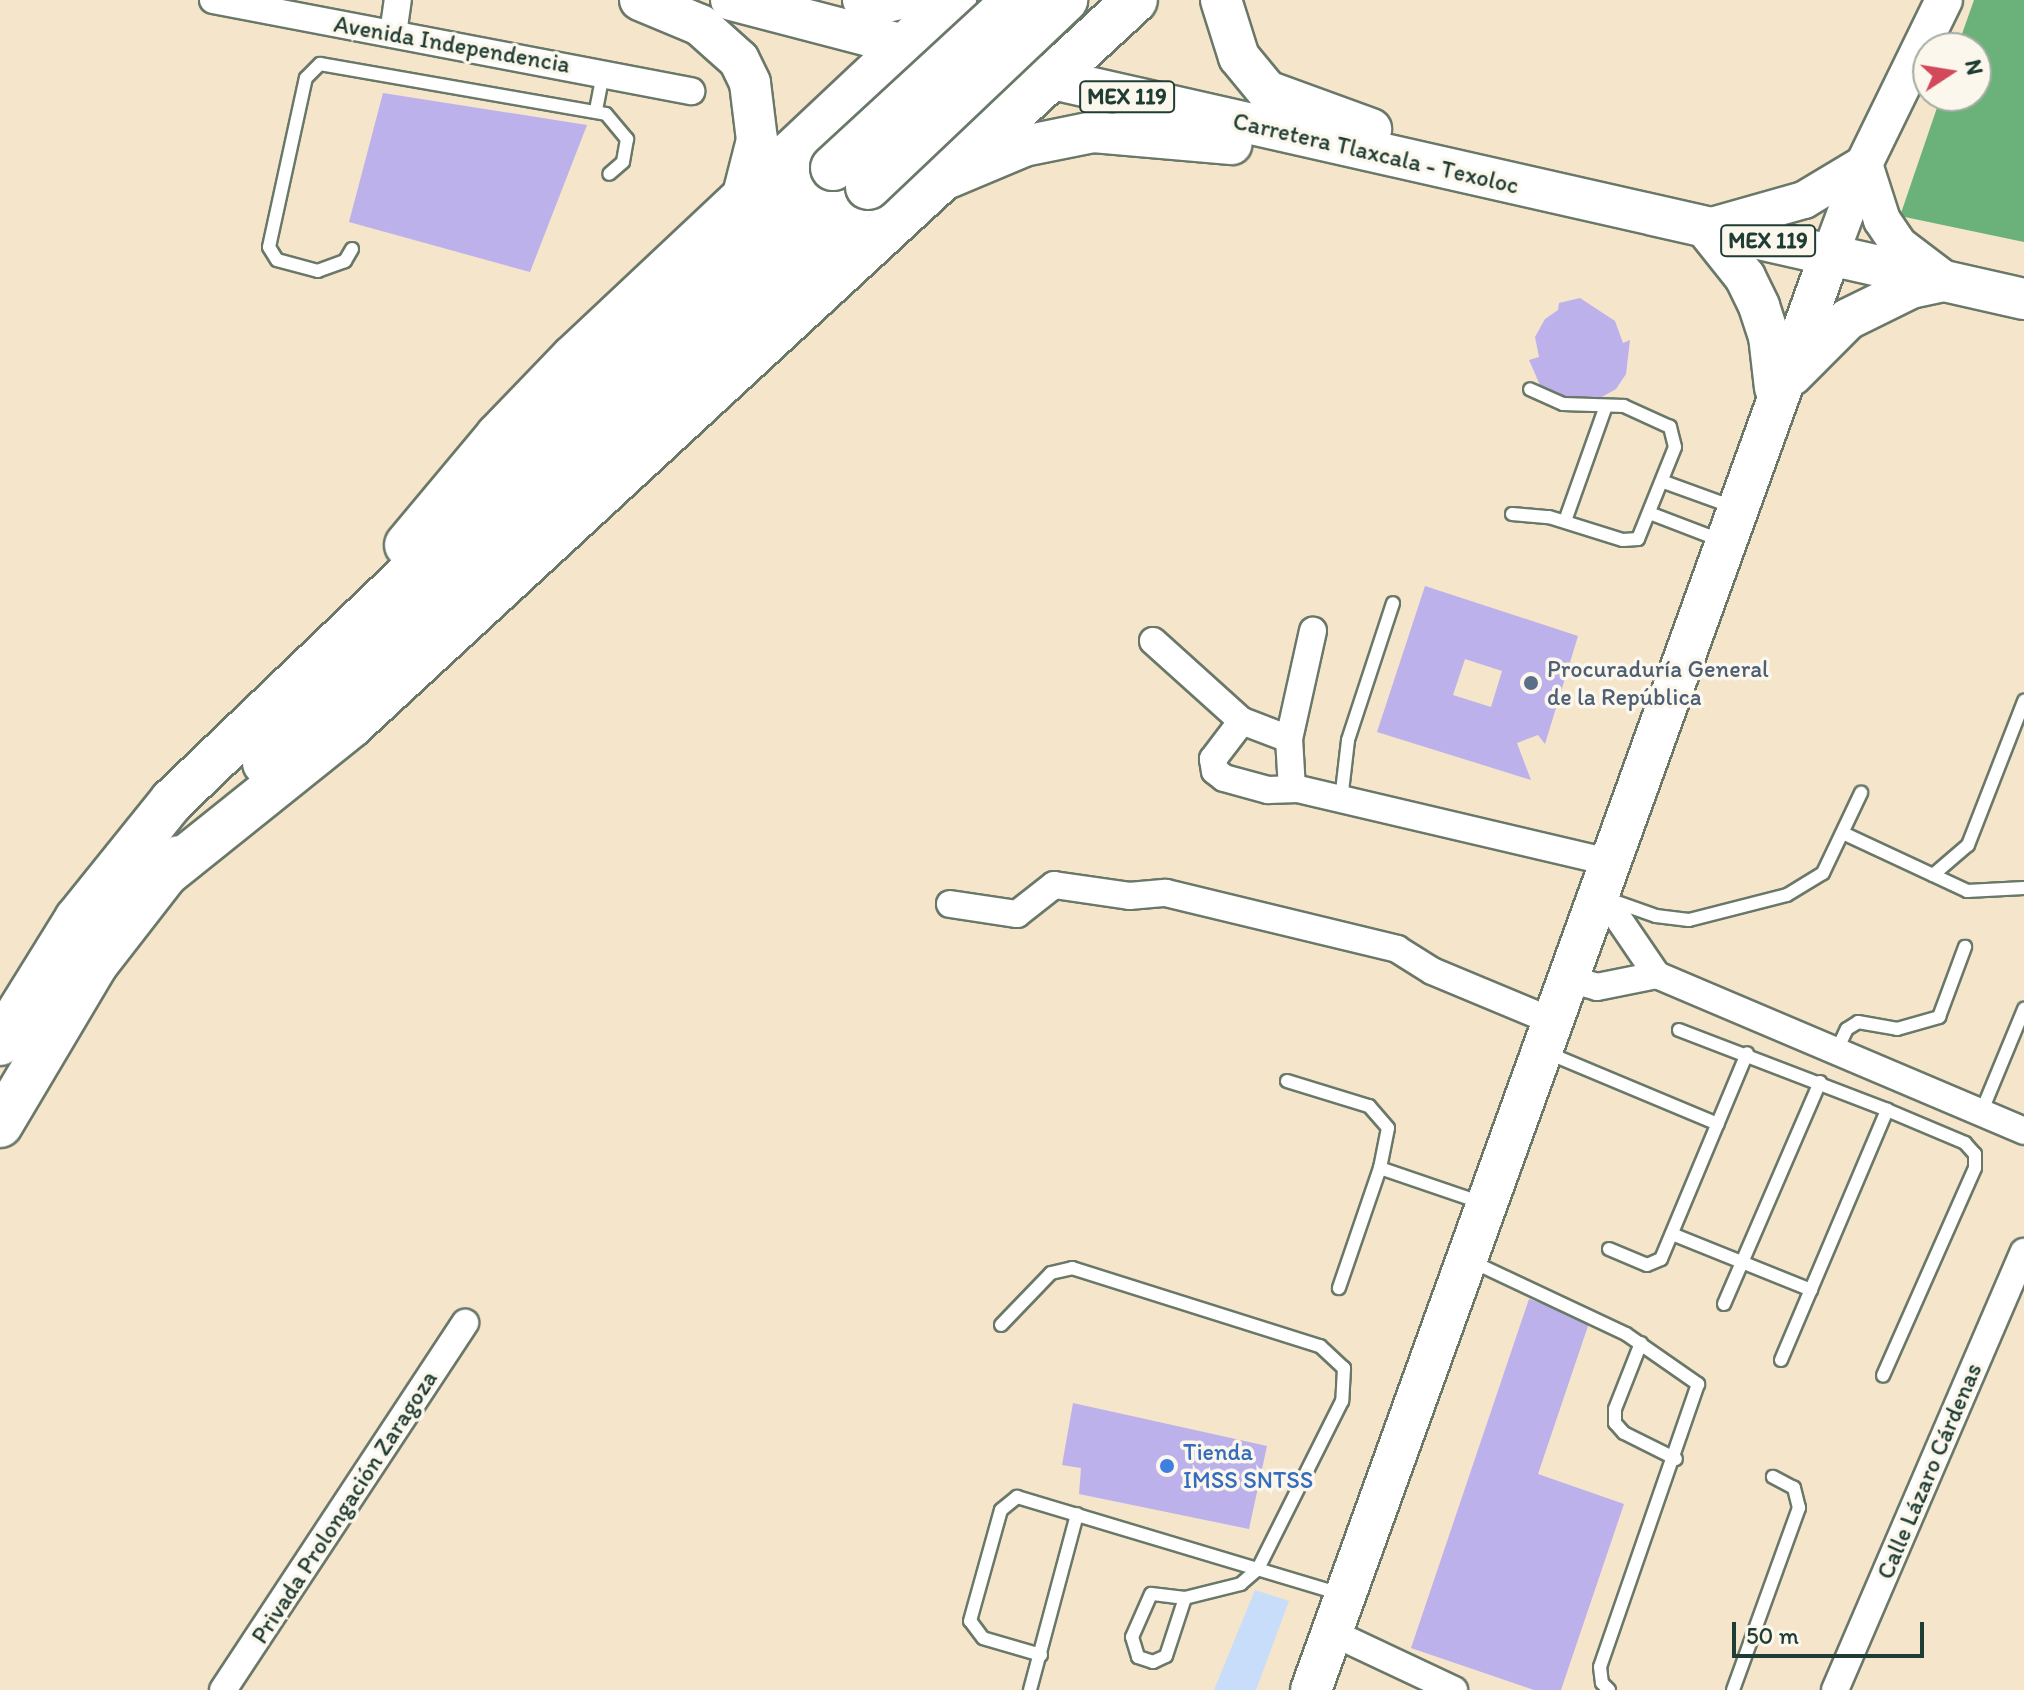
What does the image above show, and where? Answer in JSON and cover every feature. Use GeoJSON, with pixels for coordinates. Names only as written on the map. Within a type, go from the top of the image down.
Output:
{"type":"FeatureCollection","features":[{"type":"Feature","properties":{"kind":"highway"},"geometry":{"type":"LineString","coordinates":[[336,639],[498,436],[742,199],[954,0]]}},
{"type":"Feature","properties":{"kind":"highway"},"geometry":{"type":"LineString","coordinates":[[0,1125],[95,965],[158,880],[239,789],[850,178],[1017,0],[1042,33],[1064,43],[1099,34]]}},
{"type":"Feature","properties":{"kind":"highway"},"geometry":{"type":"LineString","coordinates":[[0,1043],[119,861],[172,801],[336,639],[850,178],[1065,0]]}},
{"type":"Feature","properties":{"kind":"highway"},"geometry":{"type":"LineString","coordinates":[[158,880],[261,802],[350,726],[1135,0]]}},
{"type":"Feature","properties":{"kind":"highway"},"geometry":{"type":"LineString","coordinates":[[847,101],[895,119],[917,139],[941,181]]}},
{"type":"Feature","properties":{"kind":"main road"},"geometry":{"type":"LineString","coordinates":[[640,0],[700,25],[739,60],[750,83],[757,140],[742,199]]}},
{"type":"Feature","properties":{"kind":"main road","name":"Carretera Tlaxcala - Texoloc"},"geometry":{"type":"LineString","coordinates":[[731,0],[907,46],[2024,299]]}},
{"type":"Feature","properties":{"kind":"main road"},"geometry":{"type":"LineString","coordinates":[[861,0],[887,4],[905,0]]}},
{"type":"Feature","properties":{"kind":"main road"},"geometry":{"type":"LineString","coordinates":[[1221,0],[1239,57],[1267,91],[1473,163],[1525,187]]}},
{"type":"Feature","properties":{"kind":"main road"},"geometry":{"type":"LineString","coordinates":[[1319,1685],[1331,1632],[1344,1595],[1566,978],[1734,526],[1776,398],[1864,164],[1944,0]]}},
{"type":"Feature","properties":{"kind":"main road"},"geometry":{"type":"LineString","coordinates":[[941,181],[1024,146],[1093,132],[1216,144],[1337,145]]}},
{"type":"Feature","properties":{"kind":"main road"},"geometry":{"type":"LineString","coordinates":[[1776,398],[1769,336],[1759,306],[1745,277],[1706,228],[1793,204],[1864,164]]}},
{"type":"Feature","properties":{"kind":"main road"},"geometry":{"type":"LineString","coordinates":[[1864,164],[1870,193],[1899,245],[1946,281]]}},
{"type":"Feature","properties":{"kind":"main road"},"geometry":{"type":"LineString","coordinates":[[1776,398],[1821,342],[1848,319],[1911,288],[1946,281]]}},
{"type":"Feature","properties":{"kind":"street","name":"Avenida Independencia"},"geometry":{"type":"LineString","coordinates":[[213,0],[691,91]]}},
{"type":"Feature","properties":{"kind":"street"},"geometry":{"type":"LineString","coordinates":[[393,34],[398,0]]}},
{"type":"Feature","properties":{"kind":"street"},"geometry":{"type":"LineString","coordinates":[[1292,789],[1289,739],[1313,631]]}},
{"type":"Feature","properties":{"kind":"street"},"geometry":{"type":"LineString","coordinates":[[1153,641],[1242,721],[1289,739]]}},
{"type":"Feature","properties":{"kind":"street"},"geometry":{"type":"LineString","coordinates":[[1242,721],[1217,752],[1215,771],[1268,790],[1292,789],[1341,802],[1601,887],[1657,975]]}},
{"type":"Feature","properties":{"kind":"street"},"geometry":{"type":"LineString","coordinates":[[950,904],[1017,914],[1054,885],[1129,896],[1166,893],[1397,949],[1546,1036]]}},
{"type":"Feature","properties":{"kind":"street"},"geometry":{"type":"LineString","coordinates":[[1566,978],[1597,987],[1657,975],[2024,1131]]}},
{"type":"Feature","properties":{"kind":"street","name":"Calle Lázaro Cárdenas"},"geometry":{"type":"LineString","coordinates":[[1835,1690],[2024,1252]]}},
{"type":"Feature","properties":{"kind":"street","name":"Privada Prolongación Zaragoza"},"geometry":{"type":"LineString","coordinates":[[223,1690],[465,1323]]}},
{"type":"Feature","properties":{"kind":"street"},"geometry":{"type":"LineString","coordinates":[[1331,1632],[1454,1690]]}},
{"type":"Feature","properties":{"kind":"lane"},"geometry":{"type":"LineString","coordinates":[[352,249],[345,261],[318,271],[277,260],[269,247],[306,78],[314,67],[327,64],[596,110],[613,118],[627,139],[623,162],[609,174]]}},
{"type":"Feature","properties":{"kind":"lane"},"geometry":{"type":"LineString","coordinates":[[596,110],[603,72]]}},
{"type":"Feature","properties":{"kind":"lane"},"geometry":{"type":"LineString","coordinates":[[1512,514],[1565,521],[1631,541],[1643,534],[1675,447],[1670,427],[1624,406],[1563,404],[1530,389]]}},
{"type":"Feature","properties":{"kind":"lane"},"geometry":{"type":"LineString","coordinates":[[1565,521],[1606,406]]}},
{"type":"Feature","properties":{"kind":"lane"},"geometry":{"type":"LineString","coordinates":[[1664,482],[1734,526]]}},
{"type":"Feature","properties":{"kind":"lane"},"geometry":{"type":"LineString","coordinates":[[1652,514],[1734,526]]}},
{"type":"Feature","properties":{"kind":"lane"},"geometry":{"type":"LineString","coordinates":[[1341,802],[1348,740],[1393,603]]}},
{"type":"Feature","properties":{"kind":"lane"},"geometry":{"type":"LineString","coordinates":[[1933,875],[1968,845],[2024,701]]}},
{"type":"Feature","properties":{"kind":"lane"},"geometry":{"type":"LineString","coordinates":[[1601,887],[1656,916],[1689,920],[1802,889],[1823,873],[1845,834],[1861,793]]}},
{"type":"Feature","properties":{"kind":"lane"},"geometry":{"type":"LineString","coordinates":[[1845,834],[1933,875],[1981,893],[2024,888]]}},
{"type":"Feature","properties":{"kind":"lane"},"geometry":{"type":"LineString","coordinates":[[1837,1050],[1847,1029],[1858,1022],[1897,1029],[1939,1017],[1965,947]]}},
{"type":"Feature","properties":{"kind":"lane"},"geometry":{"type":"LineString","coordinates":[[1981,1113],[2024,1009]]}},
{"type":"Feature","properties":{"kind":"lane"},"geometry":{"type":"LineString","coordinates":[[1679,1030],[1747,1053],[1965,1143],[1976,1161],[1883,1376]]}},
{"type":"Feature","properties":{"kind":"lane"},"geometry":{"type":"LineString","coordinates":[[1546,1036],[1718,1124]]}},
{"type":"Feature","properties":{"kind":"lane"},"geometry":{"type":"LineString","coordinates":[[1609,1249],[1639,1263],[1654,1263],[1672,1234],[1747,1053]]}},
{"type":"Feature","properties":{"kind":"lane"},"geometry":{"type":"LineString","coordinates":[[1287,1081],[1379,1111],[1388,1128],[1380,1168],[1339,1288]]}},
{"type":"Feature","properties":{"kind":"lane"},"geometry":{"type":"LineString","coordinates":[[1724,1304],[1820,1082]]}},
{"type":"Feature","properties":{"kind":"lane"},"geometry":{"type":"LineString","coordinates":[[1781,1360],[1887,1110]]}},
{"type":"Feature","properties":{"kind":"lane"},"geometry":{"type":"LineString","coordinates":[[1380,1168],[1485,1204]]}},
{"type":"Feature","properties":{"kind":"lane"},"geometry":{"type":"LineString","coordinates":[[1672,1234],[1811,1290]]}},
{"type":"Feature","properties":{"kind":"lane"},"geometry":{"type":"LineString","coordinates":[[1466,1259],[1641,1343],[1698,1384],[1676,1459],[1600,1667],[1602,1683],[1609,1690]]}},
{"type":"Feature","properties":{"kind":"lane"},"geometry":{"type":"LineString","coordinates":[[1001,1325],[1051,1273],[1072,1268],[1334,1355],[1344,1368],[1342,1401],[1258,1569],[1241,1584],[1185,1598],[1158,1591],[1145,1598],[1132,1637],[1138,1657],[1153,1662],[1166,1656],[1185,1598]]}},
{"type":"Feature","properties":{"kind":"lane"},"geometry":{"type":"LineString","coordinates":[[1641,1343],[1615,1409],[1615,1423],[1624,1433],[1676,1459]]}},
{"type":"Feature","properties":{"kind":"lane"},"geometry":{"type":"LineString","coordinates":[[1733,1690],[1799,1508],[1794,1488],[1773,1477]]}},
{"type":"Feature","properties":{"kind":"lane"},"geometry":{"type":"LineString","coordinates":[[1041,1655],[977,1634],[970,1614],[1005,1504],[1025,1497],[1344,1595]]}},
{"type":"Feature","properties":{"kind":"lane"},"geometry":{"type":"LineString","coordinates":[[1030,1690],[1077,1514]]}},
{"type":"Feature","properties":{"kind":"shaded area"},"geometry":{"type":"Polygon","coordinates":[[[1255,1590],[1289,1601],[1256,1690],[1214,1690],[1255,1590]]]}},
{"type":"Feature","properties":{"kind":"green space"},"geometry":{"type":"Polygon","coordinates":[[[1974,0],[2024,0],[2024,242],[1900,216],[1936,112],[1992,112],[1992,32],[1963,32],[1974,0]]]}},
{"type":"Feature","properties":{"kind":"building"},"geometry":{"type":"Polygon","coordinates":[[[383,93],[587,125],[530,272],[349,222],[383,93]]]}},
{"type":"Feature","properties":{"kind":"building"},"geometry":{"type":"Polygon","coordinates":[[[1580,298],[1615,321],[1623,343],[1630,340],[1626,374],[1616,389],[1600,398],[1576,401],[1540,385],[1529,360],[1539,357],[1535,337],[1545,319],[1558,310],[1559,303],[1580,298]]]}},
{"type":"Feature","properties":{"kind":"building","name":"Procuraduría General de la República"},"geometry":{"type":"Polygon","coordinates":[[[1425,586],[1578,636],[1545,744],[1538,735],[1517,743],[1531,780],[1377,732],[1425,586]],[[1465,659],[1453,695],[1491,707],[1502,671],[1465,659]]]}},
{"type":"Feature","properties":{"kind":"building"},"geometry":{"type":"Polygon","coordinates":[[[1529,1299],[1590,1320],[1538,1474],[1624,1504],[1561,1690],[1534,1690],[1411,1648],[1529,1299]]]}},
{"type":"Feature","properties":{"kind":"building","name":"Tienda IMSS SNTSS"},"geometry":{"type":"Polygon","coordinates":[[[1073,1403],[1267,1446],[1249,1529],[1079,1494],[1081,1468],[1062,1465],[1073,1403]]]}},
{"type":"Feature","properties":{"kind":"place","name":"Procuraduría General de la República"},"geometry":{"type":"Point","coordinates":[1531,683]}},
{"type":"Feature","properties":{"kind":"place","name":"Tienda IMSS SNTSS"},"geometry":{"type":"Point","coordinates":[1167,1466]}}]}
